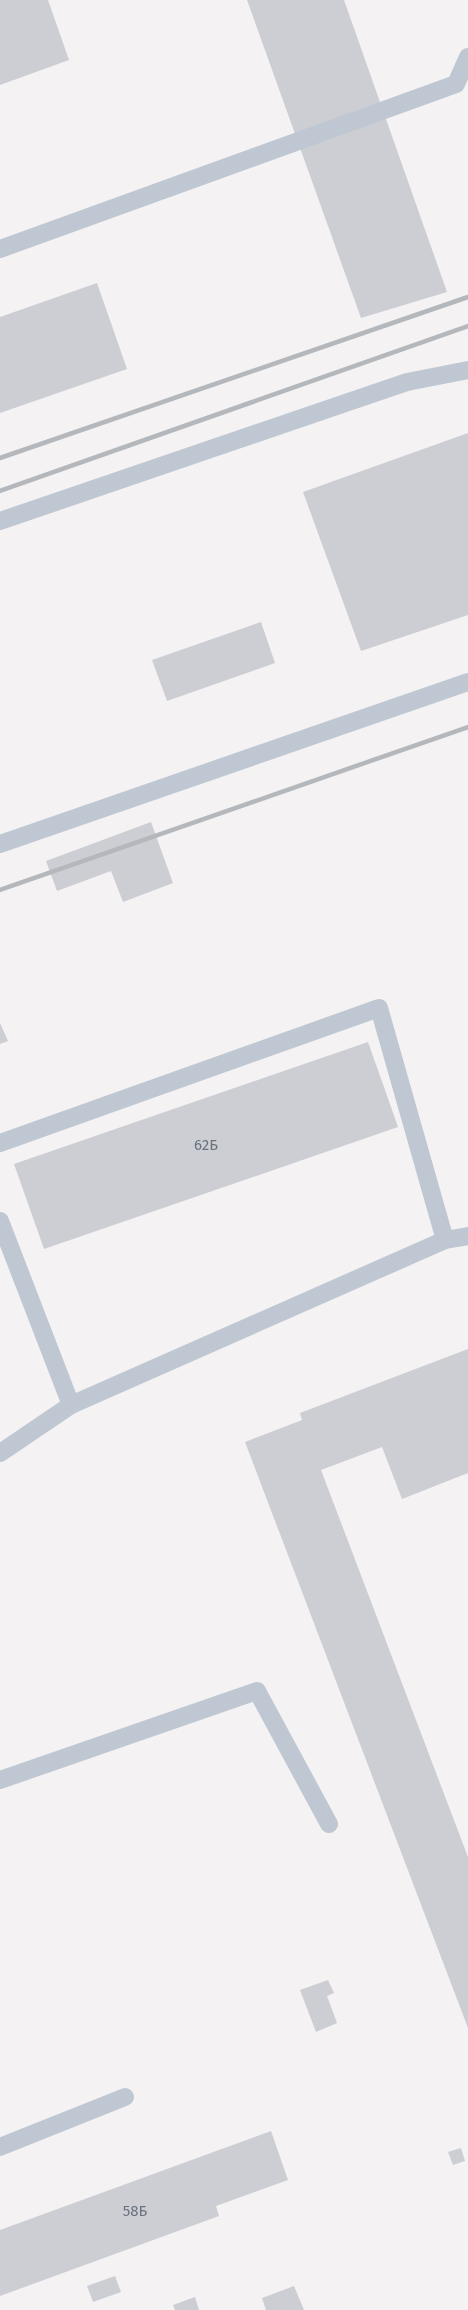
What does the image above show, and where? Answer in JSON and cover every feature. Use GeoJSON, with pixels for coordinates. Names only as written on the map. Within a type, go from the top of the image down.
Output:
{"type":"FeatureCollection","features":[{"type":"Feature","properties":{"kind":"lane"},"geometry":{"type":"LineString","coordinates":[[0,249],[456,84],[468,57]]}},
{"type":"Feature","properties":{"kind":"lane"},"geometry":{"type":"LineString","coordinates":[[0,521],[407,382],[468,370]]}},
{"type":"Feature","properties":{"kind":"lane"},"geometry":{"type":"LineString","coordinates":[[0,844],[468,682]]}},
{"type":"Feature","properties":{"kind":"lane"},"geometry":{"type":"LineString","coordinates":[[0,1143],[379,1008],[445,1240]]}},
{"type":"Feature","properties":{"kind":"lane"},"geometry":{"type":"LineString","coordinates":[[0,1221],[71,1405]]}},
{"type":"Feature","properties":{"kind":"lane"},"geometry":{"type":"LineString","coordinates":[[0,1453],[71,1405],[445,1240],[468,1236]]}},
{"type":"Feature","properties":{"kind":"lane"},"geometry":{"type":"LineString","coordinates":[[0,1780],[257,1691],[329,1824]]}},
{"type":"Feature","properties":{"kind":"lane"},"geometry":{"type":"LineString","coordinates":[[0,2147],[125,2097]]}},
{"type":"Feature","properties":{"kind":"building"},"geometry":{"type":"Polygon","coordinates":[[[0,0],[48,0],[69,60],[0,85],[0,0]]]}},
{"type":"Feature","properties":{"kind":"building"},"geometry":{"type":"Polygon","coordinates":[[[247,0],[344,0],[447,292],[361,318],[247,0]]]}},
{"type":"Feature","properties":{"kind":"building"},"geometry":{"type":"Polygon","coordinates":[[[97,283],[127,369],[0,413],[0,317],[97,283]]]}},
{"type":"Feature","properties":{"kind":"building"},"geometry":{"type":"Polygon","coordinates":[[[468,433],[468,615],[361,651],[303,492],[468,433]]]}},
{"type":"Feature","properties":{"kind":"building"},"geometry":{"type":"Polygon","coordinates":[[[261,622],[275,663],[167,701],[152,660],[261,622]]]}},
{"type":"Feature","properties":{"kind":"building"},"geometry":{"type":"Polygon","coordinates":[[[151,822],[173,883],[123,902],[111,871],[57,891],[46,861],[151,822]]]}},
{"type":"Feature","properties":{"kind":"building"},"geometry":{"type":"Polygon","coordinates":[[[0,1023],[8,1041],[0,1044],[0,1023]]]}},
{"type":"Feature","properties":{"kind":"building"},"geometry":{"type":"Polygon","coordinates":[[[368,1042],[398,1127],[44,1249],[14,1164],[368,1042]]]}},
{"type":"Feature","properties":{"kind":"building"},"geometry":{"type":"Polygon","coordinates":[[[468,1349],[468,1473],[402,1499],[382,1447],[321,1470],[468,1857],[468,2028],[245,1442],[302,1420],[300,1413],[468,1349]]]}},
{"type":"Feature","properties":{"kind":"building"},"geometry":{"type":"Polygon","coordinates":[[[328,1980],[334,1993],[327,1996],[337,2023],[316,2032],[300,1990],[328,1980]]]}},
{"type":"Feature","properties":{"kind":"building"},"geometry":{"type":"Polygon","coordinates":[[[271,2131],[288,2180],[216,2206],[219,2216],[0,2296],[0,2230],[271,2131]]]}},
{"type":"Feature","properties":{"kind":"building"},"geometry":{"type":"Polygon","coordinates":[[[461,2148],[465,2161],[453,2165],[448,2152],[461,2148]]]}},
{"type":"Feature","properties":{"kind":"building"},"geometry":{"type":"Polygon","coordinates":[[[115,2276],[121,2292],[93,2302],[87,2286],[115,2276]]]}},
{"type":"Feature","properties":{"kind":"building"},"geometry":{"type":"Polygon","coordinates":[[[294,2286],[304,2310],[266,2310],[262,2298],[294,2286]]]}},
{"type":"Feature","properties":{"kind":"building"},"geometry":{"type":"Polygon","coordinates":[[[195,2297],[199,2310],[175,2310],[173,2305],[195,2297]]]}},
{"type":"Feature","properties":{"kind":"railway"},"geometry":{"type":"LineString","coordinates":[[0,458],[468,297]]}},
{"type":"Feature","properties":{"kind":"railway"},"geometry":{"type":"LineString","coordinates":[[0,491],[468,326]]}},
{"type":"Feature","properties":{"kind":"railway"},"geometry":{"type":"LineString","coordinates":[[0,890],[468,727]]}}]}
